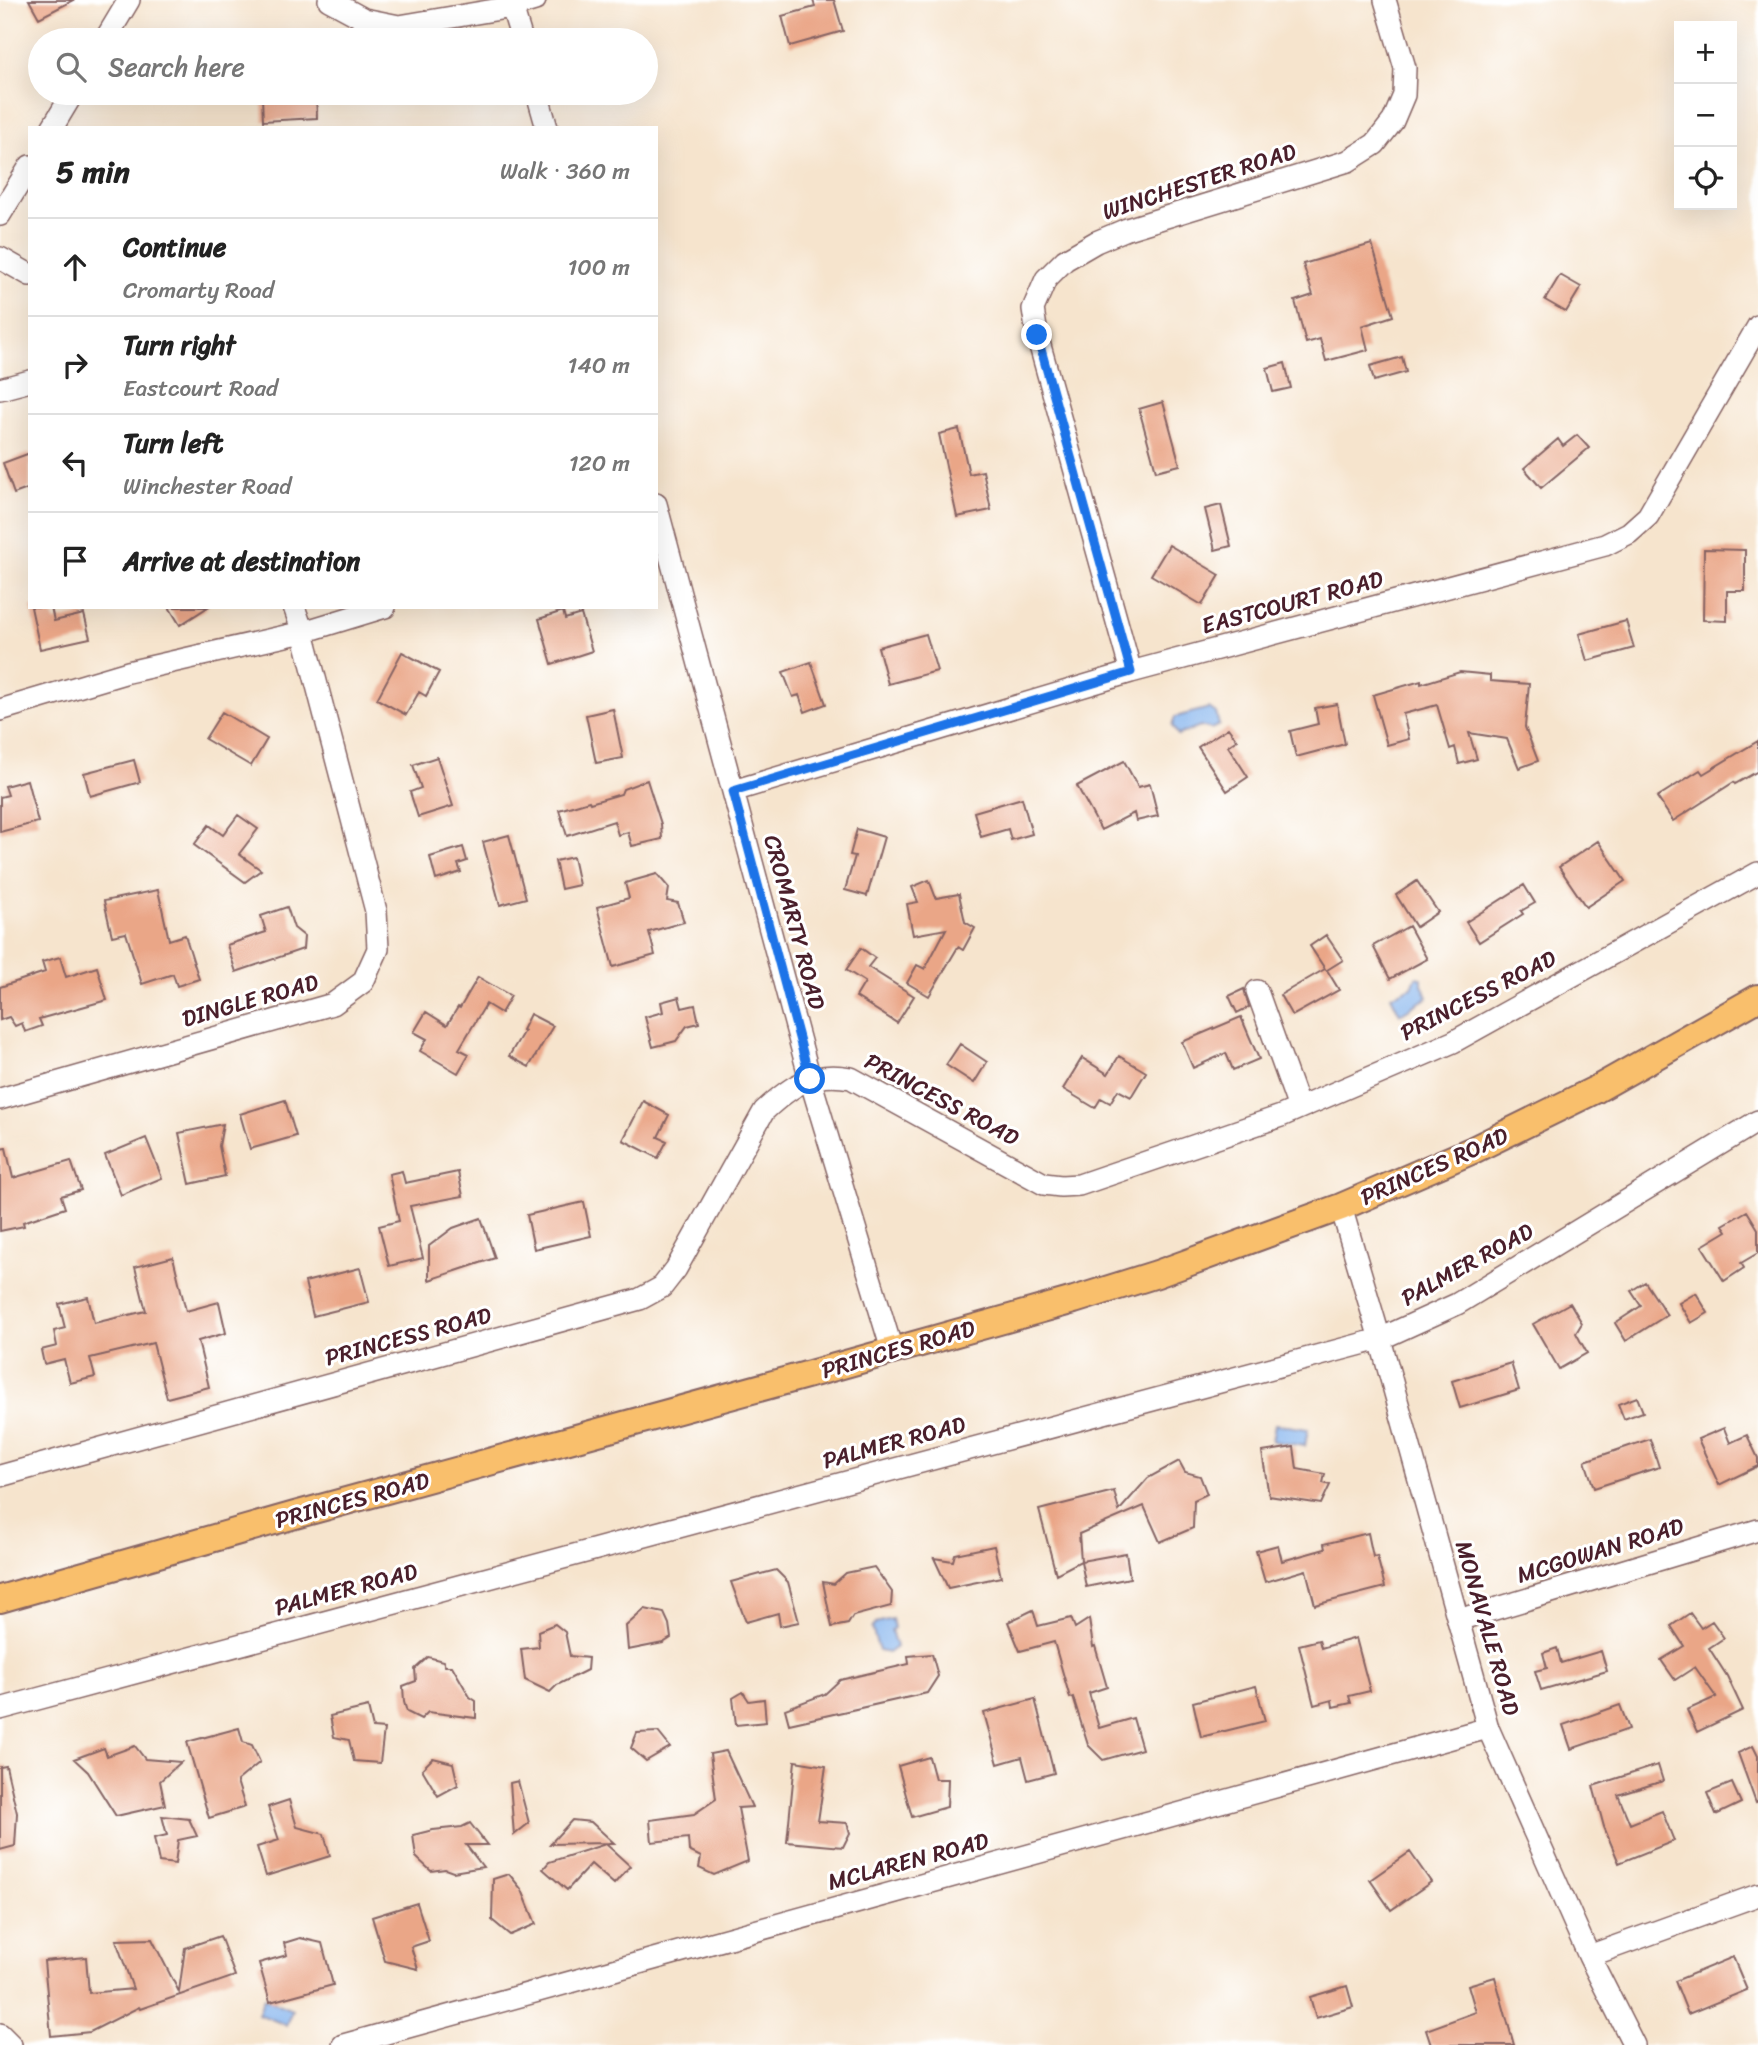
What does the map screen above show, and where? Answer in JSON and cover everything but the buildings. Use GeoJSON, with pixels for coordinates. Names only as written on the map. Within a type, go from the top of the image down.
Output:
{"type":"FeatureCollection","features":[{"type":"Feature","properties":{"kind":"main road","name":"PRINCES ROAD"},"geometry":{"type":"LineString","coordinates":[[0,1599],[1074,1300],[1145,1277],[1341,1207],[1439,1166],[1597,1090],[1758,998]]}},
{"type":"Feature","properties":{"kind":"street"},"geometry":{"type":"LineString","coordinates":[[112,28],[129,0]]}},
{"type":"Feature","properties":{"kind":"street"},"geometry":{"type":"LineString","coordinates":[[329,0],[364,19],[399,26],[512,7],[535,0]]}},
{"type":"Feature","properties":{"kind":"street","name":"WINCHESTER ROAD"},"geometry":{"type":"LineString","coordinates":[[1131,672],[1037,335],[1033,309],[1046,279],[1065,260],[1096,242],[1127,229],[1348,161],[1375,144],[1393,121],[1404,95],[1405,68],[1385,0]]}},
{"type":"Feature","properties":{"kind":"street"},"geometry":{"type":"LineString","coordinates":[[512,7],[518,28]]}},
{"type":"Feature","properties":{"kind":"street"},"geometry":{"type":"LineString","coordinates":[[53,126],[66,105]]}},
{"type":"Feature","properties":{"kind":"street"},"geometry":{"type":"LineString","coordinates":[[540,105],[546,126]]}},
{"type":"Feature","properties":{"kind":"street"},"geometry":{"type":"LineString","coordinates":[[0,215],[28,169]]}},
{"type":"Feature","properties":{"kind":"street"},"geometry":{"type":"LineString","coordinates":[[0,258],[28,274]]}},
{"type":"Feature","properties":{"kind":"street","name":"EASTCOURT ROAD"},"geometry":{"type":"LineString","coordinates":[[733,791],[1131,672],[1605,545],[1629,533],[1648,516],[1758,326]]}},
{"type":"Feature","properties":{"kind":"street"},"geometry":{"type":"LineString","coordinates":[[0,389],[28,382]]}},
{"type":"Feature","properties":{"kind":"street","name":"CROMARTY ROAD"},"geometry":{"type":"LineString","coordinates":[[658,517],[810,1079],[892,1350]]}},
{"type":"Feature","properties":{"kind":"street","name":"DINGLE ROAD"},"geometry":{"type":"LineString","coordinates":[[0,1099],[333,1004],[363,982],[378,949],[376,911],[295,609]]}},
{"type":"Feature","properties":{"kind":"street"},"geometry":{"type":"LineString","coordinates":[[0,710],[128,672],[303,632],[378,609]]}},
{"type":"Feature","properties":{"kind":"street","name":"PRINCESS ROAD"},"geometry":{"type":"LineString","coordinates":[[0,1476],[640,1299],[662,1287],[676,1269],[764,1111],[786,1092],[810,1079],[833,1074],[851,1078],[1044,1184],[1079,1185],[1281,1116],[1453,1042],[1758,873]]}},
{"type":"Feature","properties":{"kind":"street"},"geometry":{"type":"LineString","coordinates":[[1257,991],[1299,1108]]}},
{"type":"Feature","properties":{"kind":"street","name":"PALMER ROAD"},"geometry":{"type":"LineString","coordinates":[[0,1709],[1380,1339],[1457,1304],[1758,1121]]}},
{"type":"Feature","properties":{"kind":"street","name":"MONAVALE ROAD"},"geometry":{"type":"LineString","coordinates":[[1341,1207],[1488,1728],[1589,1956],[1634,2045]]}},
{"type":"Feature","properties":{"kind":"street","name":"MCGOWAN ROAD"},"geometry":{"type":"LineString","coordinates":[[1458,1620],[1758,1530]]}},
{"type":"Feature","properties":{"kind":"street","name":"MCLAREN ROAD"},"geometry":{"type":"LineString","coordinates":[[343,2045],[1488,1728]]}},
{"type":"Feature","properties":{"kind":"street"},"geometry":{"type":"LineString","coordinates":[[1589,1956],[1758,1895]]}},
{"type":"Feature","properties":{"kind":"street"},"geometry":{"type":"LineString","coordinates":[[0,2034],[11,2045]]}},
{"type":"Feature","properties":{"kind":"water"},"geometry":{"type":"Polygon","coordinates":[[[1209,708],[1216,713],[1219,725],[1211,729],[1200,726],[1178,735],[1172,726],[1175,717],[1209,708]]]}},
{"type":"Feature","properties":{"kind":"water"},"geometry":{"type":"Polygon","coordinates":[[[1416,977],[1422,978],[1422,985],[1428,997],[1400,1014],[1391,996],[1412,987],[1416,977]]]}},
{"type":"Feature","properties":{"kind":"water"},"geometry":{"type":"Polygon","coordinates":[[[1275,1424],[1308,1429],[1305,1446],[1272,1441],[1275,1424]]]}},
{"type":"Feature","properties":{"kind":"water"},"geometry":{"type":"Polygon","coordinates":[[[892,1619],[894,1628],[891,1630],[896,1647],[888,1653],[879,1651],[872,1628],[876,1623],[892,1619]]]}},
{"type":"Feature","properties":{"kind":"water"},"geometry":{"type":"Polygon","coordinates":[[[264,1998],[292,2010],[286,2025],[258,2014],[264,1998]]]}},
{"type":"Feature","properties":{"kind":"route"},"geometry":{"type":"LineString","coordinates":[[810,1079],[733,791],[1131,672],[1037,335]]}}]}
